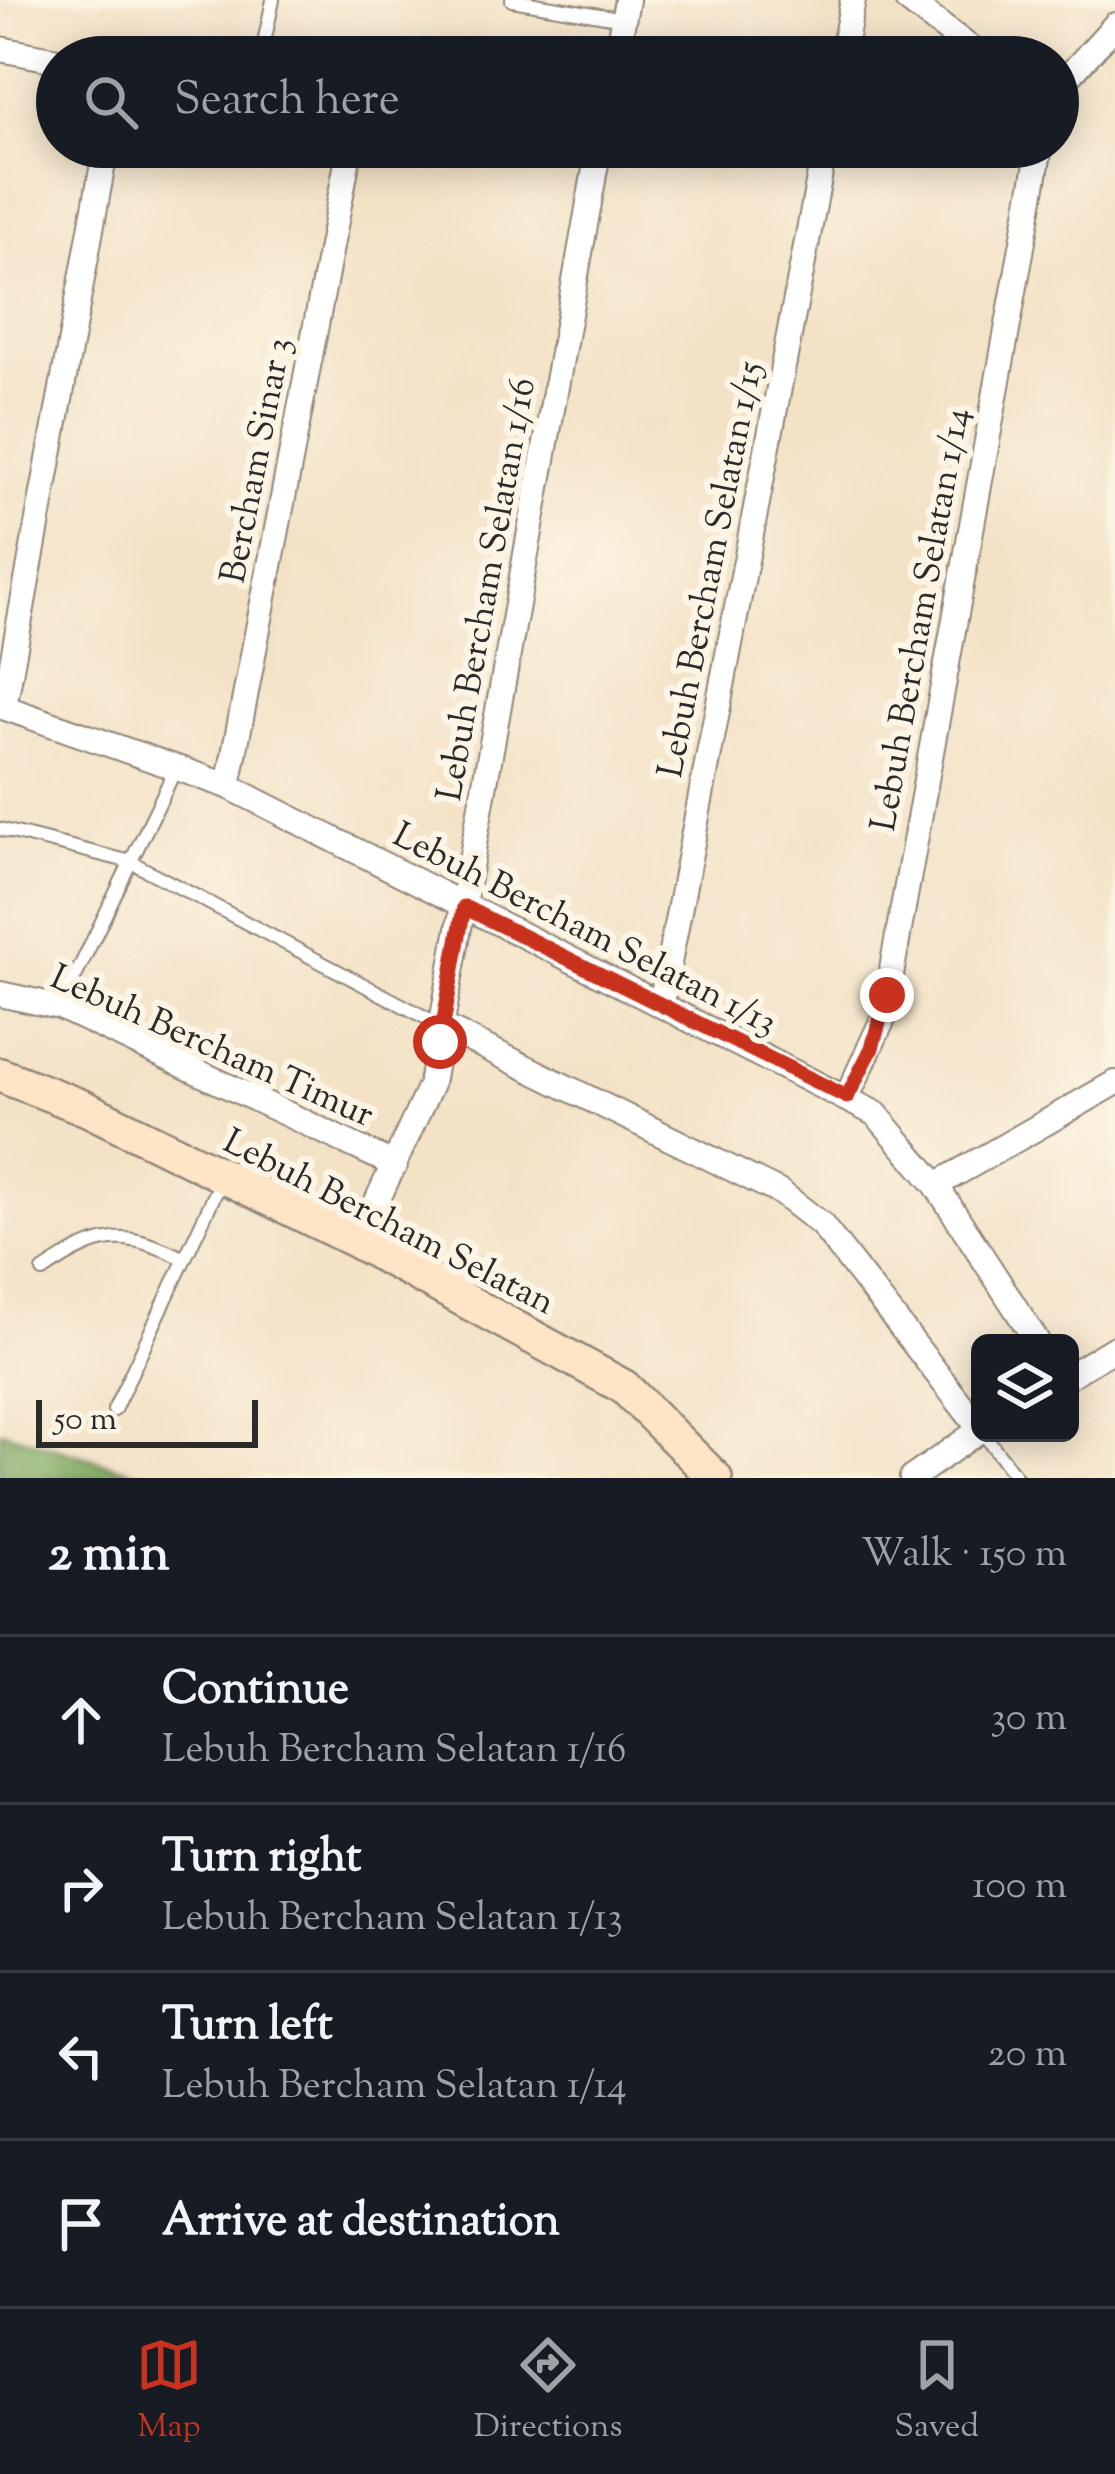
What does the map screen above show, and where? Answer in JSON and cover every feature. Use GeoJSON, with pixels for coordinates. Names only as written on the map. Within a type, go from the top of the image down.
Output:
{"type":"FeatureCollection","features":[{"type":"Feature","properties":{"kind":"street"},"geometry":{"type":"LineString","coordinates":[[846,36],[853,0]]}},
{"type":"Feature","properties":{"kind":"street"},"geometry":{"type":"LineString","coordinates":[[907,0],[954,36]]}},
{"type":"Feature","properties":{"kind":"street"},"geometry":{"type":"LineString","coordinates":[[1079,65],[1115,25]]}},
{"type":"Feature","properties":{"kind":"street"},"geometry":{"type":"LineString","coordinates":[[0,50],[36,57]]}},
{"type":"Feature","properties":{"kind":"street"},"geometry":{"type":"LineString","coordinates":[[2,707],[102,168]]}},
{"type":"Feature","properties":{"kind":"street","name":"Bercham Sinar 3"},"geometry":{"type":"LineString","coordinates":[[228,786],[346,168]]}},
{"type":"Feature","properties":{"kind":"street","name":"Lebuh Bercham Selatan 1/16"},"geometry":{"type":"LineString","coordinates":[[358,1242],[431,1084],[595,168]]}},
{"type":"Feature","properties":{"kind":"street","name":"Lebuh Bercham Selatan 1/15"},"geometry":{"type":"LineString","coordinates":[[661,1005],[821,168]]}},
{"type":"Feature","properties":{"kind":"street","name":"Lebuh Bercham Selatan 1/14"},"geometry":{"type":"LineString","coordinates":[[847,1097],[883,1018],[1036,168]]}},
{"type":"Feature","properties":{"kind":"street","name":"Lebuh Bercham Selatan 1/13"},"geometry":{"type":"LineString","coordinates":[[2,707],[228,786],[876,1114],[936,1185],[1032,1334]]}},
{"type":"Feature","properties":{"kind":"street","name":"Lebuh Bercham Timur"},"geometry":{"type":"LineString","coordinates":[[0,994],[60,1007],[395,1165]]}},
{"type":"Feature","properties":{"kind":"street"},"geometry":{"type":"LineString","coordinates":[[442,1026],[781,1193],[821,1224],[971,1418]]}},
{"type":"Feature","properties":{"kind":"street","name":"Lebuh Bercham Selatan"},"geometry":{"type":"LineString","coordinates":[[0,1075],[85,1108],[358,1242],[624,1388],[715,1478]]}},
{"type":"Feature","properties":{"kind":"street"},"geometry":{"type":"LineString","coordinates":[[936,1185],[1115,1082]]}},
{"type":"Feature","properties":{"kind":"street"},"geometry":{"type":"LineString","coordinates":[[1079,1370],[1115,1348]]}},
{"type":"Feature","properties":{"kind":"street"},"geometry":{"type":"LineString","coordinates":[[912,1478],[971,1438]]}},
{"type":"Feature","properties":{"kind":"lane"},"geometry":{"type":"LineString","coordinates":[[265,36],[273,0]]}},
{"type":"Feature","properties":{"kind":"lane"},"geometry":{"type":"LineString","coordinates":[[512,0],[625,10]]}},
{"type":"Feature","properties":{"kind":"lane"},"geometry":{"type":"LineString","coordinates":[[60,1007],[177,766]]}},
{"type":"Feature","properties":{"kind":"lane"},"geometry":{"type":"LineString","coordinates":[[0,829],[131,862],[442,1026]]}},
{"type":"Feature","properties":{"kind":"lane"},"geometry":{"type":"LineString","coordinates":[[114,1410],[224,1176]]}},
{"type":"Feature","properties":{"kind":"lane"},"geometry":{"type":"LineString","coordinates":[[43,1271],[84,1247],[121,1238],[141,1238],[185,1259]]}},
{"type":"Feature","properties":{"kind":"lane"},"geometry":{"type":"LineString","coordinates":[[989,1442],[1017,1478]]}},
{"type":"Feature","properties":{"kind":"green space"},"geometry":{"type":"Polygon","coordinates":[[[0,1431],[154,1478],[0,1478],[0,1431]]]}},
{"type":"Feature","properties":{"kind":"route"},"geometry":{"type":"LineString","coordinates":[[440,1042],[464,907],[847,1097],[872,1048],[887,995]]}}]}
